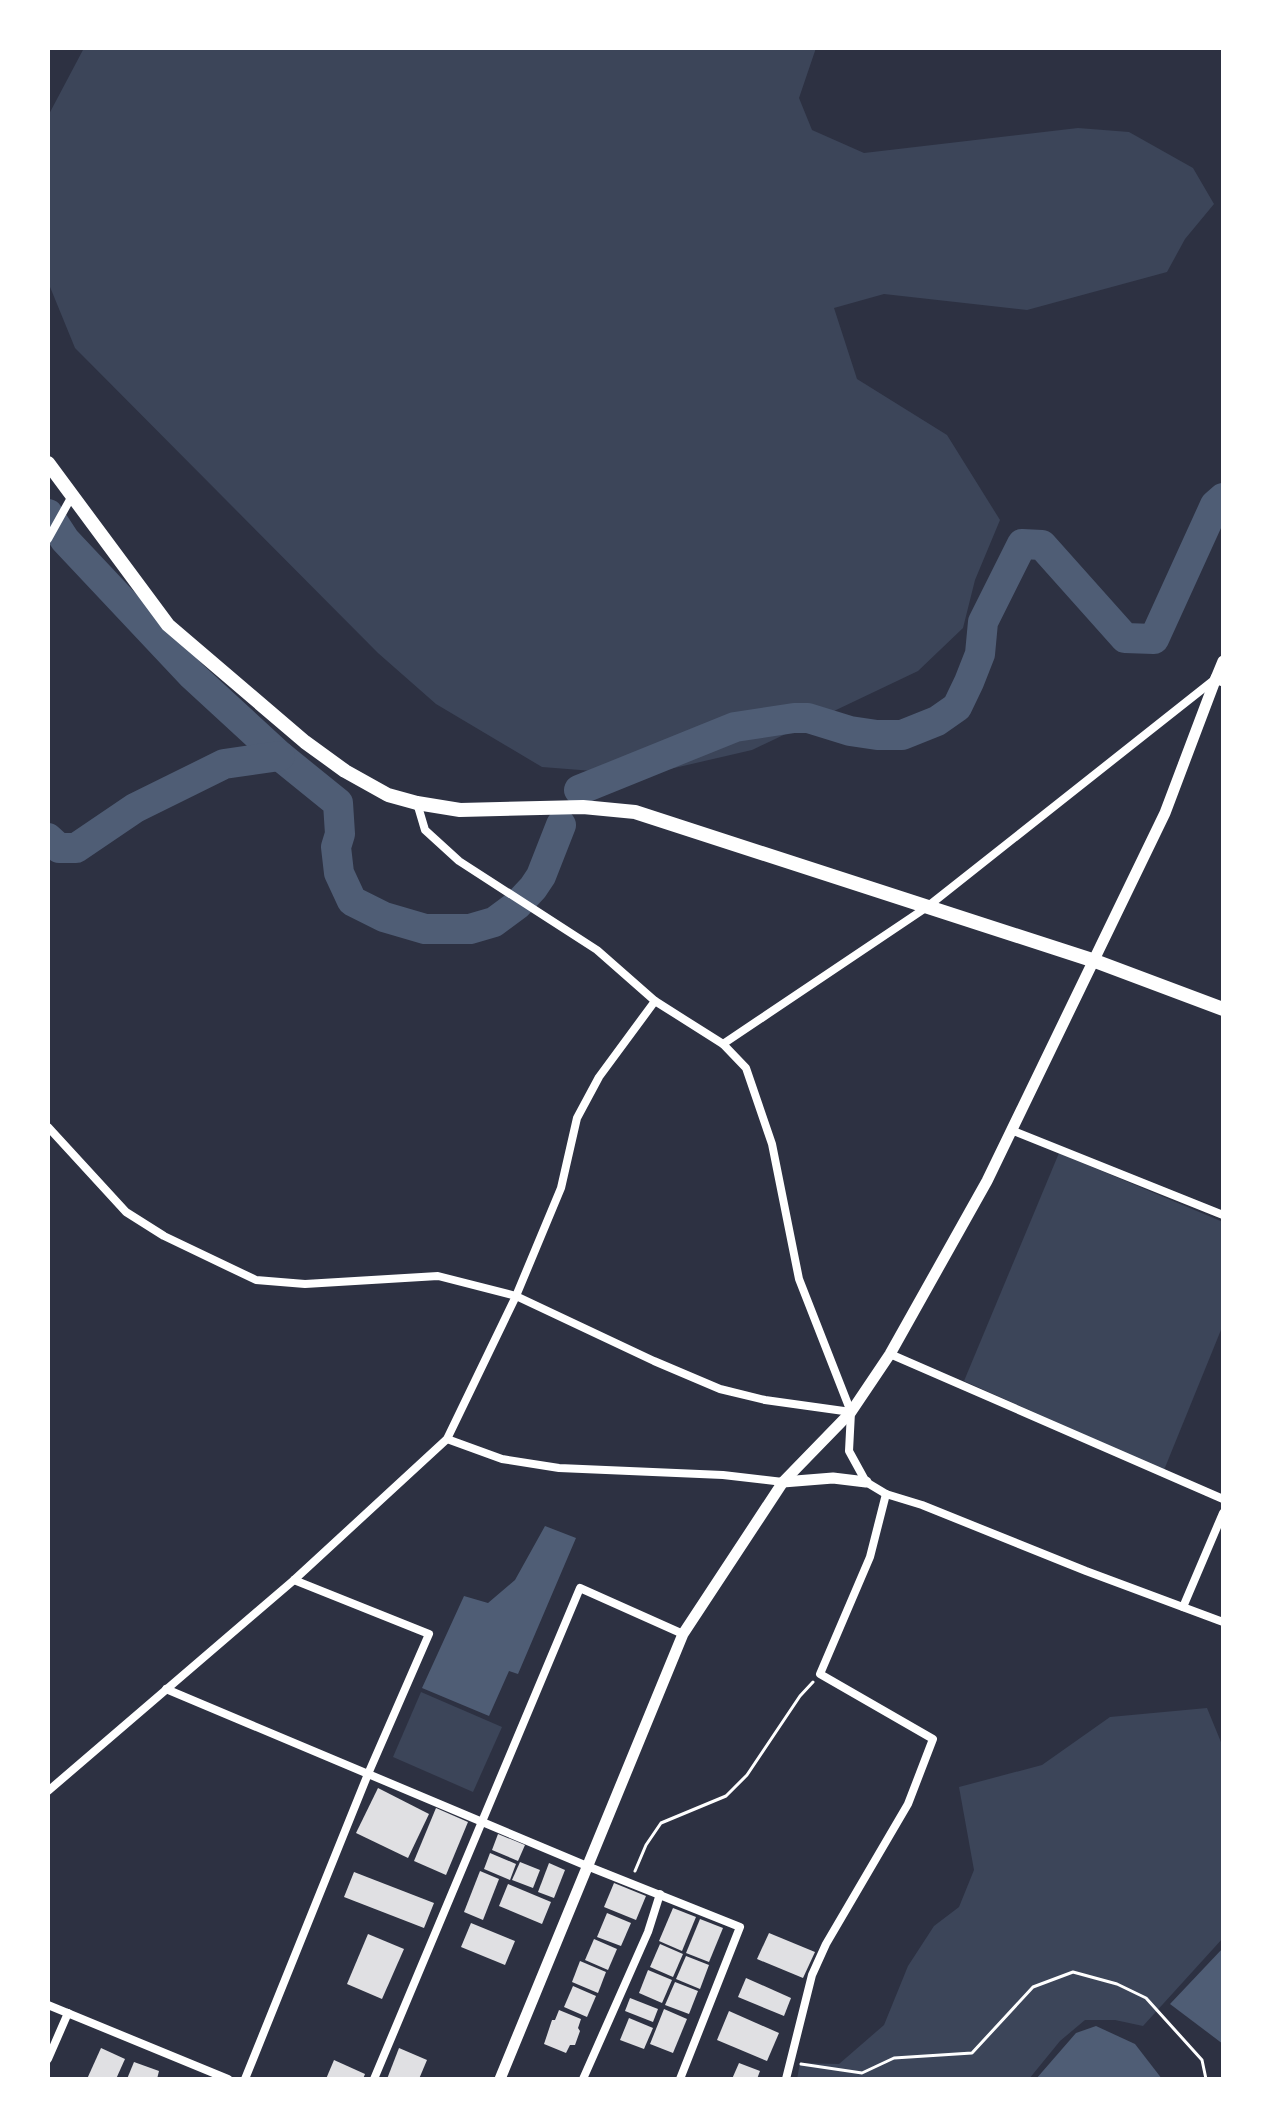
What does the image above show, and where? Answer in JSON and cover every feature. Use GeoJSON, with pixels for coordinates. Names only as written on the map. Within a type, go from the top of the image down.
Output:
{"type":"FeatureCollection","features":[{"type":"Feature","properties":{"kind":"main road"},"geometry":{"type":"LineString","coordinates":[[48,463],[168,625],[315,749],[345,771],[388,795],[460,810],[583,807],[635,812],[1095,961],[1223,1009]]}},
{"type":"Feature","properties":{"kind":"street"},"geometry":{"type":"LineString","coordinates":[[48,539],[72,496]]}},
{"type":"Feature","properties":{"kind":"street"},"geometry":{"type":"LineString","coordinates":[[500,2079],[683,1634],[783,1482],[851,1412],[890,1354],[987,1181],[1165,813],[1220,680],[1223,661]]}},
{"type":"Feature","properties":{"kind":"street"},"geometry":{"type":"LineString","coordinates":[[723,1044],[927,907],[1220,680]]}},
{"type":"Feature","properties":{"kind":"street"},"geometry":{"type":"LineString","coordinates":[[417,803],[425,830],[459,861],[597,950],[655,1001],[723,1044],[746,1068],[772,1144],[799,1279],[851,1412],[849,1451],[866,1482]]}},
{"type":"Feature","properties":{"kind":"street"},"geometry":{"type":"LineString","coordinates":[[48,1791],[294,1580],[447,1439],[516,1296],[561,1188],[577,1118],[599,1077],[655,1001]]}},
{"type":"Feature","properties":{"kind":"street"},"geometry":{"type":"LineString","coordinates":[[48,1127],[126,1212],[164,1236],[256,1280],[305,1284],[438,1276],[516,1296],[720,1389],[765,1400],[851,1412]]}},
{"type":"Feature","properties":{"kind":"street"},"geometry":{"type":"LineString","coordinates":[[1011,1130],[1223,1215]]}},
{"type":"Feature","properties":{"kind":"street"},"geometry":{"type":"LineString","coordinates":[[890,1354],[1223,1499]]}},
{"type":"Feature","properties":{"kind":"street"},"geometry":{"type":"LineString","coordinates":[[447,1439],[502,1459],[559,1468],[723,1475],[783,1482],[833,1478],[866,1482],[886,1494],[922,1505],[1223,1622]]}},
{"type":"Feature","properties":{"kind":"street"},"geometry":{"type":"LineString","coordinates":[[786,2079],[812,1975],[826,1944],[908,1804],[933,1739],[820,1674],[870,1557],[886,1494]]}},
{"type":"Feature","properties":{"kind":"street"},"geometry":{"type":"LineString","coordinates":[[1183,1607],[1223,1513]]}},
{"type":"Feature","properties":{"kind":"street"},"geometry":{"type":"LineString","coordinates":[[245,2079],[368,1774],[429,1634],[294,1580]]}},
{"type":"Feature","properties":{"kind":"street"},"geometry":{"type":"LineString","coordinates":[[374,2079],[580,1588],[683,1634]]}},
{"type":"Feature","properties":{"kind":"street"},"geometry":{"type":"LineString","coordinates":[[166,1689],[740,1927],[680,2079]]}},
{"type":"Feature","properties":{"kind":"street"},"geometry":{"type":"LineString","coordinates":[[583,2079],[648,1932],[660,1894]]}},
{"type":"Feature","properties":{"kind":"street"},"geometry":{"type":"LineString","coordinates":[[48,2005],[228,2079]]}},
{"type":"Feature","properties":{"kind":"street"},"geometry":{"type":"LineString","coordinates":[[48,2059],[68,2013]]}},
{"type":"Feature","properties":{"kind":"path"},"geometry":{"type":"LineString","coordinates":[[630,1882],[646,1845],[661,1823],[726,1796],[747,1775],[800,1696],[820,1674]]}},
{"type":"Feature","properties":{"kind":"path"},"geometry":{"type":"LineString","coordinates":[[789,2062],[862,2073],[894,2058],[972,2053],[1033,1987],[1073,1972],[1117,1984],[1146,1998],[1202,2060],[1206,2079]]}},
{"type":"Feature","properties":{"kind":"shaded area"},"geometry":{"type":"Polygon","coordinates":[[[84,48],[816,48],[799,98],[812,130],[864,153],[1078,128],[1129,132],[1193,168],[1214,204],[1185,239],[1167,272],[1027,310],[884,294],[834,308],[857,379],[947,435],[1000,520],[975,580],[963,628],[918,671],[752,750],[644,775],[542,767],[436,704],[378,653],[75,348],[48,282],[48,116],[84,48]]]}},
{"type":"Feature","properties":{"kind":"shaded area"},"geometry":{"type":"Polygon","coordinates":[[[1059,1153],[1223,1222],[1223,1325],[1164,1470],[964,1381],[1059,1153]]]}},
{"type":"Feature","properties":{"kind":"shaded area"},"geometry":{"type":"Polygon","coordinates":[[[545,1526],[576,1538],[518,1674],[509,1671],[489,1716],[422,1688],[464,1596],[488,1603],[515,1580],[545,1526]]]}},
{"type":"Feature","properties":{"kind":"shaded area"},"geometry":{"type":"Polygon","coordinates":[[[421,1692],[502,1727],[473,1792],[393,1757],[421,1692]]]}},
{"type":"Feature","properties":{"kind":"shaded area"},"geometry":{"type":"Polygon","coordinates":[[[1207,1708],[1223,1747],[1223,1938],[1143,2026],[1115,2020],[1085,2020],[1060,2041],[1029,2079],[797,2079],[800,2063],[839,2064],[884,2025],[908,1966],[934,1926],[959,1907],[974,1870],[959,1787],[1042,1765],[1110,1717],[1207,1708]]]}},
{"type":"Feature","properties":{"kind":"shaded area"},"geometry":{"type":"Polygon","coordinates":[[[1223,1948],[1223,2044],[1170,2004],[1223,1948]]]}},
{"type":"Feature","properties":{"kind":"shaded area"},"geometry":{"type":"Polygon","coordinates":[[[1096,2026],[1135,2044],[1162,2079],[1036,2079],[1076,2033],[1096,2026]]]}},
{"type":"Feature","properties":{"kind":"building"},"geometry":{"type":"Polygon","coordinates":[[[378,1788],[429,1814],[408,1858],[356,1833],[378,1788]]]}},
{"type":"Feature","properties":{"kind":"building"},"geometry":{"type":"Polygon","coordinates":[[[436,1808],[468,1822],[446,1875],[414,1861],[436,1808]]]}},
{"type":"Feature","properties":{"kind":"building"},"geometry":{"type":"Polygon","coordinates":[[[498,1834],[525,1845],[518,1861],[492,1850],[498,1834]]]}},
{"type":"Feature","properties":{"kind":"building"},"geometry":{"type":"Polygon","coordinates":[[[490,1853],[516,1864],[510,1880],[484,1869],[490,1853]]]}},
{"type":"Feature","properties":{"kind":"building"},"geometry":{"type":"Polygon","coordinates":[[[520,1862],[540,1870],[533,1888],[512,1880],[520,1862]]]}},
{"type":"Feature","properties":{"kind":"building"},"geometry":{"type":"Polygon","coordinates":[[[549,1863],[565,1870],[554,1898],[538,1892],[549,1863]]]}},
{"type":"Feature","properties":{"kind":"building"},"geometry":{"type":"Polygon","coordinates":[[[480,1871],[499,1879],[483,1920],[464,1912],[480,1871]]]}},
{"type":"Feature","properties":{"kind":"building"},"geometry":{"type":"Polygon","coordinates":[[[354,1872],[434,1903],[424,1928],[344,1897],[354,1872]]]}},
{"type":"Feature","properties":{"kind":"building"},"geometry":{"type":"Polygon","coordinates":[[[614,1883],[646,1896],[636,1920],[604,1907],[614,1883]]]}},
{"type":"Feature","properties":{"kind":"building"},"geometry":{"type":"Polygon","coordinates":[[[508,1884],[551,1902],[542,1924],[499,1906],[508,1884]]]}},
{"type":"Feature","properties":{"kind":"building"},"geometry":{"type":"Polygon","coordinates":[[[673,1908],[696,1917],[682,1951],[659,1941],[673,1908]]]}},
{"type":"Feature","properties":{"kind":"building"},"geometry":{"type":"Polygon","coordinates":[[[607,1913],[631,1923],[621,1946],[597,1937],[607,1913]]]}},
{"type":"Feature","properties":{"kind":"building"},"geometry":{"type":"Polygon","coordinates":[[[700,1919],[723,1928],[709,1962],[686,1953],[700,1919]]]}},
{"type":"Feature","properties":{"kind":"building"},"geometry":{"type":"Polygon","coordinates":[[[471,1923],[515,1941],[505,1965],[461,1947],[471,1923]]]}},
{"type":"Feature","properties":{"kind":"building"},"geometry":{"type":"Polygon","coordinates":[[[769,1933],[815,1952],[803,1978],[757,1959],[769,1933]]]}},
{"type":"Feature","properties":{"kind":"building"},"geometry":{"type":"Polygon","coordinates":[[[368,1934],[404,1949],[382,1999],[347,1984],[368,1934]]]}},
{"type":"Feature","properties":{"kind":"building"},"geometry":{"type":"Polygon","coordinates":[[[594,1939],[617,1949],[608,1970],[585,1960],[594,1939]]]}},
{"type":"Feature","properties":{"kind":"building"},"geometry":{"type":"Polygon","coordinates":[[[660,1944],[683,1954],[673,1977],[650,1967],[660,1944]]]}},
{"type":"Feature","properties":{"kind":"building"},"geometry":{"type":"Polygon","coordinates":[[[686,1956],[709,1965],[700,1989],[676,1979],[686,1956]]]}},
{"type":"Feature","properties":{"kind":"building"},"geometry":{"type":"Polygon","coordinates":[[[580,1961],[606,1972],[598,1993],[572,1982],[580,1961]]]}},
{"type":"Feature","properties":{"kind":"building"},"geometry":{"type":"Polygon","coordinates":[[[648,1970],[672,1980],[662,2003],[639,1993],[648,1970]]]}},
{"type":"Feature","properties":{"kind":"building"},"geometry":{"type":"Polygon","coordinates":[[[746,1978],[791,1998],[784,2016],[738,1997],[746,1978]]]}},
{"type":"Feature","properties":{"kind":"building"},"geometry":{"type":"Polygon","coordinates":[[[675,1982],[698,1991],[689,2014],[665,2005],[675,1982]]]}},
{"type":"Feature","properties":{"kind":"building"},"geometry":{"type":"Polygon","coordinates":[[[573,1986],[596,1996],[587,2017],[564,2007],[573,1986]]]}},
{"type":"Feature","properties":{"kind":"building"},"geometry":{"type":"Polygon","coordinates":[[[630,1998],[658,2009],[653,2022],[625,2011],[630,1998]]]}},
{"type":"Feature","properties":{"kind":"building"},"geometry":{"type":"Polygon","coordinates":[[[664,2009],[687,2019],[673,2053],[650,2044],[664,2009]]]}},
{"type":"Feature","properties":{"kind":"building"},"geometry":{"type":"Polygon","coordinates":[[[559,2010],[581,2019],[575,2045],[570,2045],[566,2053],[544,2044],[559,2010]]]}},
{"type":"Feature","properties":{"kind":"building"},"geometry":{"type":"Polygon","coordinates":[[[729,2011],[779,2033],[767,2061],[717,2040],[729,2011]]]}},
{"type":"Feature","properties":{"kind":"building"},"geometry":{"type":"Polygon","coordinates":[[[629,2018],[653,2028],[644,2049],[620,2040],[629,2018]]]}},
{"type":"Feature","properties":{"kind":"building"},"geometry":{"type":"Polygon","coordinates":[[[101,2048],[125,2059],[116,2079],[87,2079],[101,2048]]]}},
{"type":"Feature","properties":{"kind":"building"},"geometry":{"type":"Polygon","coordinates":[[[399,2048],[427,2060],[419,2079],[387,2079],[399,2048]]]}},
{"type":"Feature","properties":{"kind":"building"},"geometry":{"type":"Polygon","coordinates":[[[334,2060],[365,2074],[363,2079],[326,2079],[334,2060]]]}},
{"type":"Feature","properties":{"kind":"building"},"geometry":{"type":"Polygon","coordinates":[[[134,2062],[159,2071],[157,2079],[127,2079],[134,2062]]]}},
{"type":"Feature","properties":{"kind":"building"},"geometry":{"type":"Polygon","coordinates":[[[739,2063],[760,2071],[757,2079],[732,2079],[739,2063]]]}},
{"type":"Feature","properties":{"kind":"waterway"},"geometry":{"type":"LineString","coordinates":[[579,790],[735,727],[808,718],[850,731],[902,735],[937,721],[957,707],[980,654],[983,622],[1022,544],[1042,545],[1125,638],[1154,639],[1215,505],[1223,498]]}},
{"type":"Feature","properties":{"kind":"waterway"},"geometry":{"type":"LineString","coordinates":[[48,514],[65,540],[192,675],[280,756],[338,803],[340,834],[336,847],[339,873],[352,901],[384,917],[425,929],[470,929],[494,922],[533,888],[541,876],[561,825]]}},
{"type":"Feature","properties":{"kind":"waterway"},"geometry":{"type":"LineString","coordinates":[[48,838],[59,848],[76,848],[135,808],[224,764],[280,756]]}}]}
